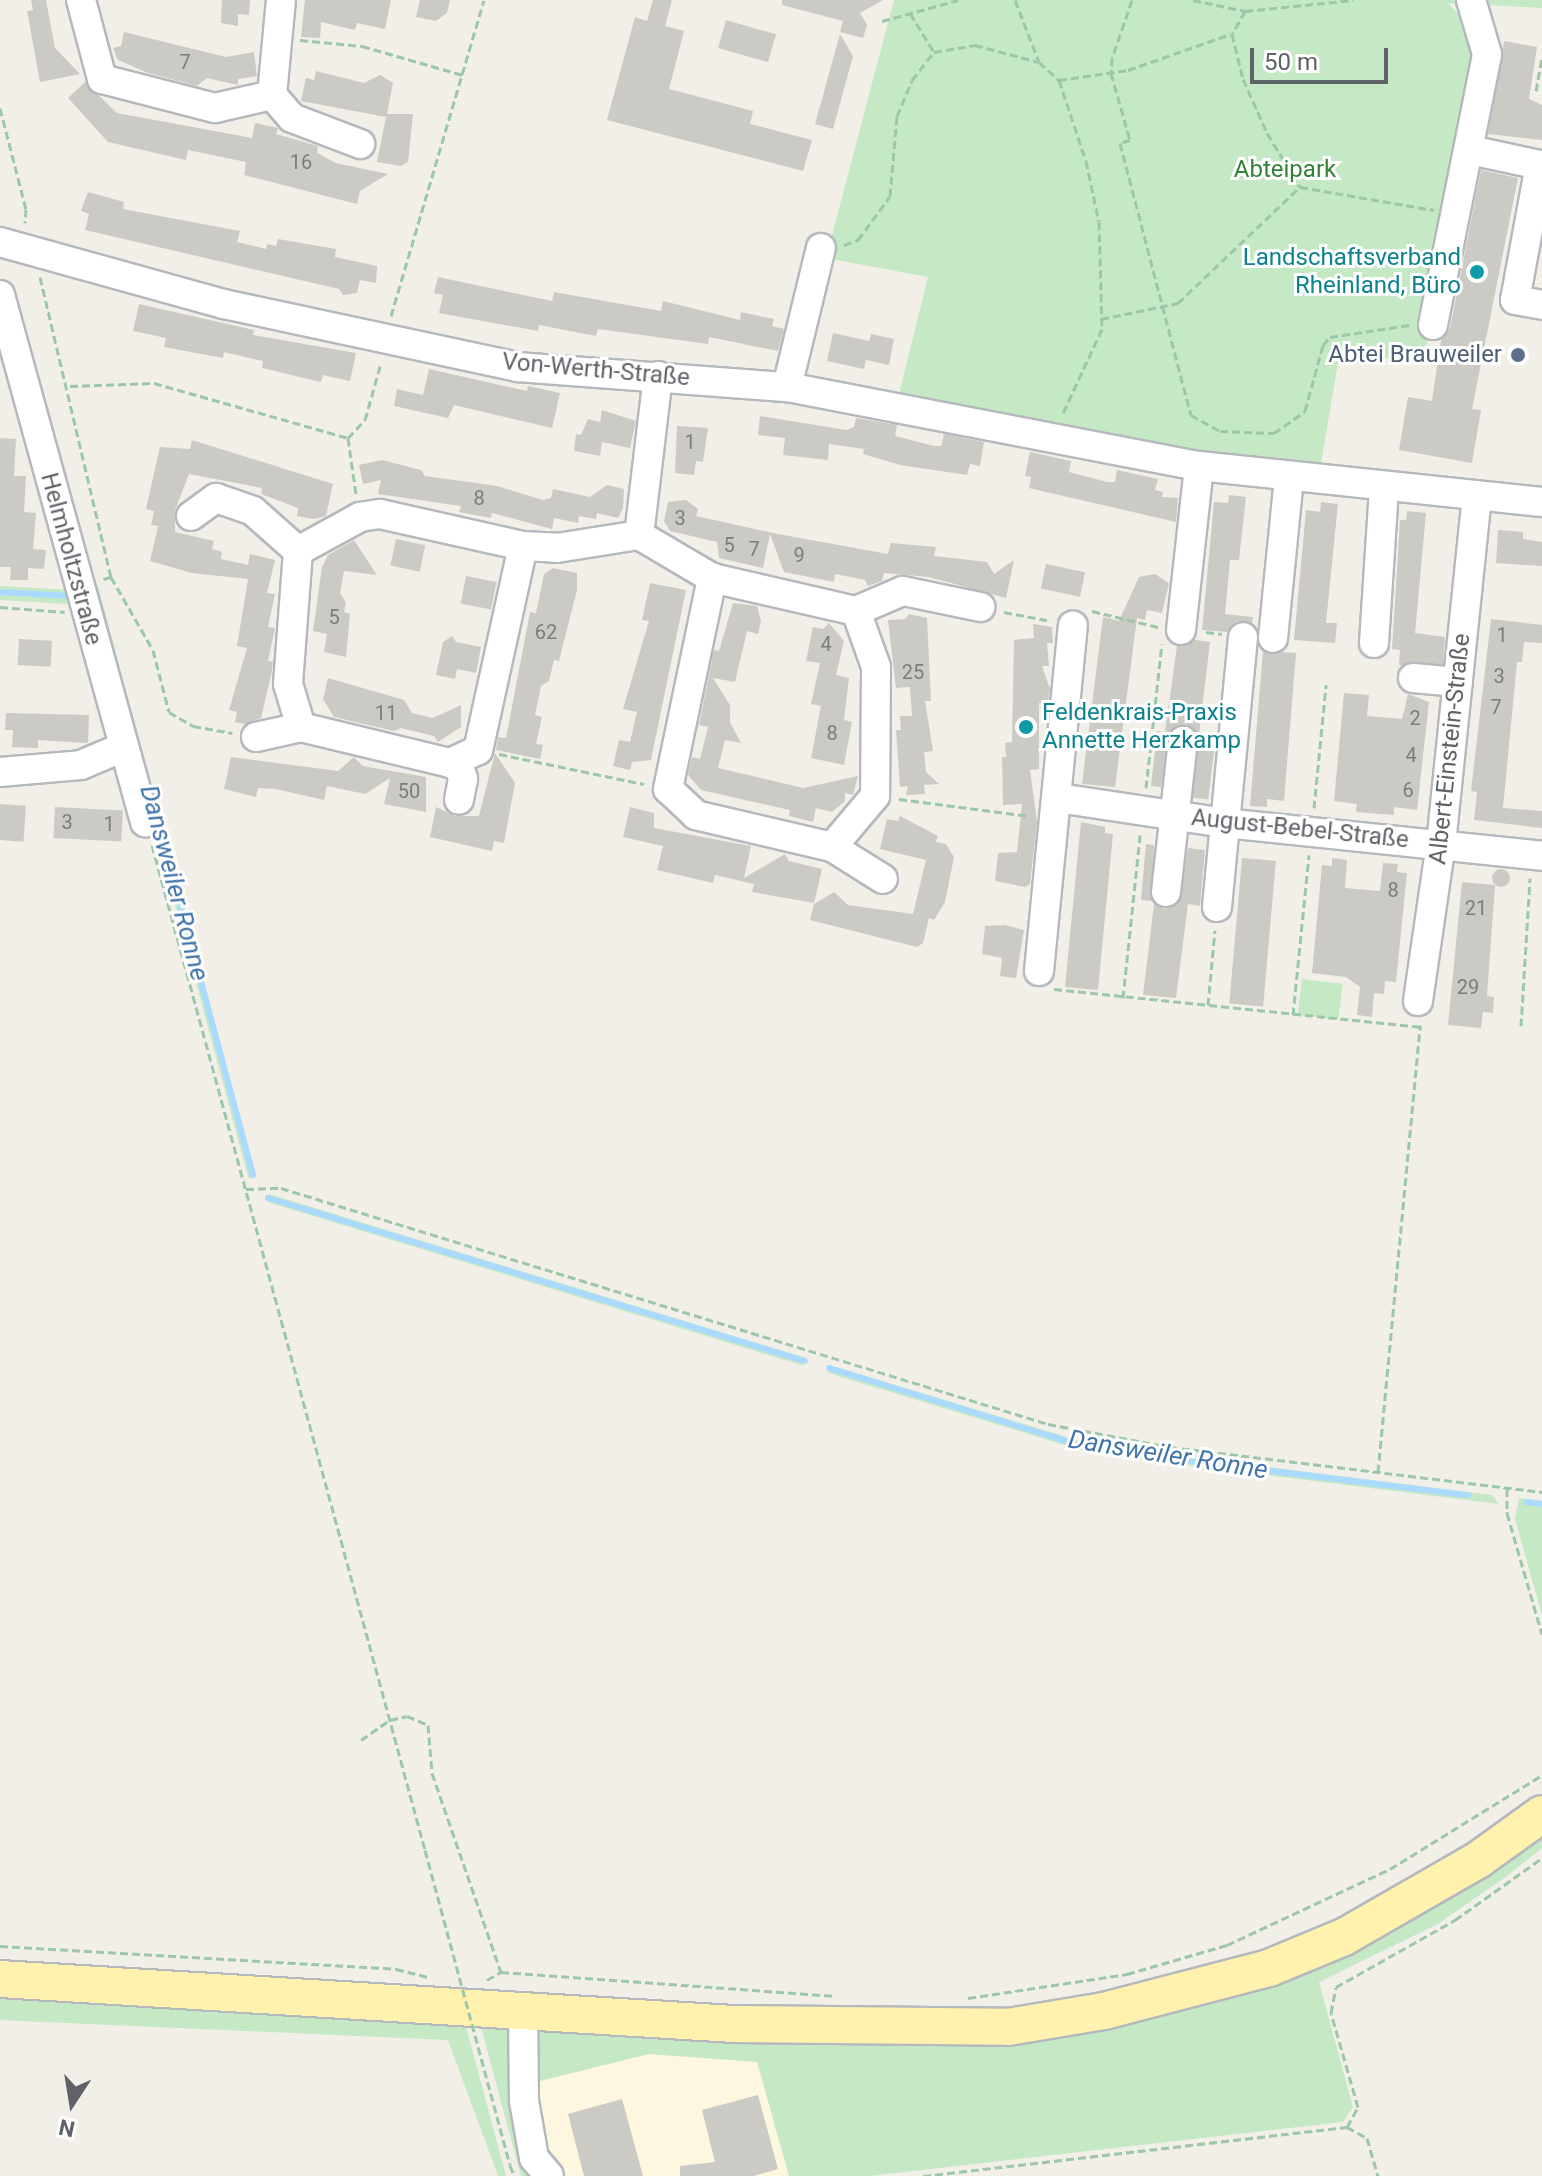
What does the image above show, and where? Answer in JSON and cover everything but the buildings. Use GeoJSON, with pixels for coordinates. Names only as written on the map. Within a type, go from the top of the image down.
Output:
{"type":"FeatureCollection","features":[{"type":"Feature","properties":{"kind":"main road"},"geometry":{"type":"LineString","coordinates":[[0,1979],[734,2024],[1008,2027],[1104,2011],[1269,1968],[1344,1937],[1478,1860],[1542,1814]]}},
{"type":"Feature","properties":{"kind":"street"},"geometry":{"type":"LineString","coordinates":[[81,0],[102,79],[215,108],[272,95]]}},
{"type":"Feature","properties":{"kind":"street"},"geometry":{"type":"LineString","coordinates":[[281,0],[280,39],[272,95],[292,118],[360,144]]}},
{"type":"Feature","properties":{"kind":"street"},"geometry":{"type":"LineString","coordinates":[[1433,325],[1487,54],[1471,0]]}},
{"type":"Feature","properties":{"kind":"street"},"geometry":{"type":"LineString","coordinates":[[1470,150],[1540,165],[1515,300],[1542,305]]}},
{"type":"Feature","properties":{"kind":"street","name":"Von-Werth-Straße"},"geometry":{"type":"LineString","coordinates":[[11,244],[224,304],[518,367],[787,387],[1058,443],[1199,466],[1384,489],[1542,502]]}},
{"type":"Feature","properties":{"kind":"street"},"geometry":{"type":"LineString","coordinates":[[787,387],[821,248]]}},
{"type":"Feature","properties":{"kind":"street","name":"Helmholtzstraße"},"geometry":{"type":"LineString","coordinates":[[0,295],[80,582],[85,613],[121,748],[145,822]]}},
{"type":"Feature","properties":{"kind":"street"},"geometry":{"type":"LineString","coordinates":[[639,535],[658,376]]}},
{"type":"Feature","properties":{"kind":"street"},"geometry":{"type":"LineString","coordinates":[[1172,629],[1199,466]]}},
{"type":"Feature","properties":{"kind":"street"},"geometry":{"type":"LineString","coordinates":[[1273,638],[1289,477]]}},
{"type":"Feature","properties":{"kind":"street"},"geometry":{"type":"LineString","coordinates":[[1374,643],[1384,489]]}},
{"type":"Feature","properties":{"kind":"street","name":"Albert-Einstein-Straße"},"geometry":{"type":"LineString","coordinates":[[1419,1014],[1441,844],[1477,496]]}},
{"type":"Feature","properties":{"kind":"street"},"geometry":{"type":"LineString","coordinates":[[191,516],[216,498],[253,511],[298,551]]}},
{"type":"Feature","properties":{"kind":"street"},"geometry":{"type":"LineString","coordinates":[[298,551],[360,517],[380,514],[523,546],[557,548],[639,535],[712,578],[856,611],[903,591],[980,607]]}},
{"type":"Feature","properties":{"kind":"street"},"geometry":{"type":"LineString","coordinates":[[459,800],[467,755],[523,546]]}},
{"type":"Feature","properties":{"kind":"street"},"geometry":{"type":"LineString","coordinates":[[298,551],[288,684],[301,727]]}},
{"type":"Feature","properties":{"kind":"street"},"geometry":{"type":"LineString","coordinates":[[712,578],[668,789],[696,815],[832,847],[883,879]]}},
{"type":"Feature","properties":{"kind":"street"},"geometry":{"type":"LineString","coordinates":[[832,847],[875,796],[876,667],[856,611]]}},
{"type":"Feature","properties":{"kind":"street"},"geometry":{"type":"LineString","coordinates":[[1039,971],[1073,626]]}},
{"type":"Feature","properties":{"kind":"street"},"geometry":{"type":"LineString","coordinates":[[1217,907],[1243,637]]}},
{"type":"Feature","properties":{"kind":"street"},"geometry":{"type":"LineString","coordinates":[[1413,678],[1458,682]]}},
{"type":"Feature","properties":{"kind":"street"},"geometry":{"type":"LineString","coordinates":[[256,737],[301,727],[450,763],[467,755]]}},
{"type":"Feature","properties":{"kind":"street"},"geometry":{"type":"LineString","coordinates":[[1166,892],[1183,741]]}},
{"type":"Feature","properties":{"kind":"street"},"geometry":{"type":"LineString","coordinates":[[0,772],[81,765],[121,748]]}},
{"type":"Feature","properties":{"kind":"street","name":"August-Bebel-Straße"},"geometry":{"type":"LineString","coordinates":[[1057,808],[1143,813],[1536,856]]}},
{"type":"Feature","properties":{"kind":"street"},"geometry":{"type":"LineString","coordinates":[[523,2010],[524,2101],[534,2158],[549,2176]]}},
{"type":"Feature","properties":{"kind":"path"},"geometry":{"type":"LineString","coordinates":[[348,438],[365,420],[484,0]]}},
{"type":"Feature","properties":{"kind":"path"},"geometry":{"type":"LineString","coordinates":[[882,21],[958,0]]}},
{"type":"Feature","properties":{"kind":"path"},"geometry":{"type":"LineString","coordinates":[[1015,0],[1039,62],[1059,80],[1094,189],[1102,329],[1062,412],[1058,443]]}},
{"type":"Feature","properties":{"kind":"path"},"geometry":{"type":"LineString","coordinates":[[1132,0],[1111,73],[1130,140],[1120,143],[1160,307],[1191,415],[1205,427],[1237,434],[1274,433],[1305,411],[1323,345],[1330,337],[1358,329],[1433,325]]}},
{"type":"Feature","properties":{"kind":"path"},"geometry":{"type":"LineString","coordinates":[[1193,0],[1245,11],[1353,0]]}},
{"type":"Feature","properties":{"kind":"path"},"geometry":{"type":"LineString","coordinates":[[1059,80],[1111,73],[1232,34],[1245,11]]}},
{"type":"Feature","properties":{"kind":"path"},"geometry":{"type":"LineString","coordinates":[[910,13],[934,52]]}},
{"type":"Feature","properties":{"kind":"path"},"geometry":{"type":"LineString","coordinates":[[1232,34],[1254,105],[1300,187]]}},
{"type":"Feature","properties":{"kind":"path"},"geometry":{"type":"LineString","coordinates":[[280,39],[362,46],[463,75]]}},
{"type":"Feature","properties":{"kind":"path"},"geometry":{"type":"LineString","coordinates":[[821,248],[858,240],[890,196],[897,116],[912,80],[934,52],[975,45],[1039,62]]}},
{"type":"Feature","properties":{"kind":"path"},"geometry":{"type":"LineString","coordinates":[[1536,91],[1542,57]]}},
{"type":"Feature","properties":{"kind":"path"},"geometry":{"type":"LineString","coordinates":[[0,108],[26,209],[11,244],[19,259],[37,265],[70,386],[91,512],[111,577],[153,650],[169,712],[193,726],[256,737]]}},
{"type":"Feature","properties":{"kind":"path"},"geometry":{"type":"LineString","coordinates":[[0,142],[8,140]]}},
{"type":"Feature","properties":{"kind":"path"},"geometry":{"type":"LineString","coordinates":[[1300,187],[1454,213]]}},
{"type":"Feature","properties":{"kind":"path"},"geometry":{"type":"LineString","coordinates":[[1101,319],[1178,303],[1300,187]]}},
{"type":"Feature","properties":{"kind":"path"},"geometry":{"type":"LineString","coordinates":[[70,386],[154,383],[348,438]]}},
{"type":"Feature","properties":{"kind":"path"},"geometry":{"type":"LineString","coordinates":[[348,438],[360,517]]}},
{"type":"Feature","properties":{"kind":"path"},"geometry":{"type":"LineString","coordinates":[[80,582],[111,577]]}},
{"type":"Feature","properties":{"kind":"path"},"geometry":{"type":"LineString","coordinates":[[0,607],[85,613]]}},
{"type":"Feature","properties":{"kind":"path"},"geometry":{"type":"LineString","coordinates":[[980,607],[1073,626]]}},
{"type":"Feature","properties":{"kind":"path"},"geometry":{"type":"LineString","coordinates":[[1123,998],[1143,813],[1172,629]]}},
{"type":"Feature","properties":{"kind":"path"},"geometry":{"type":"LineString","coordinates":[[467,755],[668,789]]}},
{"type":"Feature","properties":{"kind":"path"},"geometry":{"type":"LineString","coordinates":[[875,796],[1057,808]]}},
{"type":"Feature","properties":{"kind":"path"},"geometry":{"type":"LineString","coordinates":[[145,822],[514,2176]]}},
{"type":"Feature","properties":{"kind":"path"},"geometry":{"type":"LineString","coordinates":[[1521,1026],[1536,856]]}},
{"type":"Feature","properties":{"kind":"path"},"geometry":{"type":"LineString","coordinates":[[1208,1005],[1217,907]]}},
{"type":"Feature","properties":{"kind":"path"},"geometry":{"type":"LineString","coordinates":[[1039,971],[1040,988],[1123,998],[1208,1005],[1419,1014],[1378,1472]]}},
{"type":"Feature","properties":{"kind":"path"},"geometry":{"type":"LineString","coordinates":[[246,1189],[281,1188],[1048,1424],[1170,1447],[1542,1492]]}},
{"type":"Feature","properties":{"kind":"path"},"geometry":{"type":"LineString","coordinates":[[1507,1488],[1507,1513],[1542,1634]]}},
{"type":"Feature","properties":{"kind":"path"},"geometry":{"type":"LineString","coordinates":[[361,1740],[390,1720],[407,1716],[428,1725],[432,1773],[501,1972]]}},
{"type":"Feature","properties":{"kind":"path"},"geometry":{"type":"LineString","coordinates":[[962,1998],[1068,1986],[1227,1945],[1390,1869],[1542,1775]]}},
{"type":"Feature","properties":{"kind":"path"},"geometry":{"type":"LineString","coordinates":[[1347,2127],[1358,2107],[1331,2013],[1336,1987],[1455,1920],[1542,1858]]}},
{"type":"Feature","properties":{"kind":"path"},"geometry":{"type":"LineString","coordinates":[[0,1946],[396,1969],[436,1979]]}},
{"type":"Feature","properties":{"kind":"path"},"geometry":{"type":"LineString","coordinates":[[475,1984],[501,1972],[848,1997]]}},
{"type":"Feature","properties":{"kind":"path"},"geometry":{"type":"LineString","coordinates":[[450,1984],[466,1986]]}},
{"type":"Feature","properties":{"kind":"path"},"geometry":{"type":"LineString","coordinates":[[923,2176],[1347,2127],[1367,2138],[1378,2176]]}},
{"type":"Feature","properties":{"kind":"shaded area"},"geometry":{"type":"Polygon","coordinates":[[[649,2054],[758,2062],[789,2176],[558,2176],[541,2159],[528,2084],[649,2054]]]}},
{"type":"Feature","properties":{"kind":"green space","name":"Abteipark"},"geometry":{"type":"Polygon","coordinates":[[[894,0],[1542,0],[1542,8],[1448,3],[1480,37],[1423,364],[1340,351],[1321,463],[1188,452],[899,394],[928,277],[826,258],[894,0]]]}},
{"type":"Feature","properties":{"kind":"green space"},"geometry":{"type":"Polygon","coordinates":[[[0,586],[70,590],[72,596],[66,604],[0,600],[0,586]]]}},
{"type":"Feature","properties":{"kind":"green space"},"geometry":{"type":"Polygon","coordinates":[[[98,586],[256,1176],[248,1178],[90,588],[98,586]]]}},
{"type":"Feature","properties":{"kind":"green space"},"geometry":{"type":"Polygon","coordinates":[[[1302,979],[1343,984],[1338,1020],[1298,1015],[1302,979]]]}},
{"type":"Feature","properties":{"kind":"green space"},"geometry":{"type":"Polygon","coordinates":[[[269,1194],[805,1358],[803,1366],[267,1202],[269,1194]]]}},
{"type":"Feature","properties":{"kind":"green space"},"geometry":{"type":"Polygon","coordinates":[[[830,1365],[1093,1445],[1492,1495],[1499,1504],[1091,1453],[828,1373],[830,1365]]]}},
{"type":"Feature","properties":{"kind":"green space"},"geometry":{"type":"Polygon","coordinates":[[[1519,1498],[1542,1501],[1542,1615],[1515,1519],[1519,1498]]]}},
{"type":"Feature","properties":{"kind":"green space"},"geometry":{"type":"Polygon","coordinates":[[[1542,1827],[1542,1848],[1438,1924],[1319,1982],[1353,2107],[1343,2122],[869,2176],[789,2176],[757,2062],[649,2054],[528,2084],[533,2028],[1110,2024],[1542,1827]]]}},
{"type":"Feature","properties":{"kind":"green space"},"geometry":{"type":"Polygon","coordinates":[[[0,1989],[463,2015],[506,2176],[498,2176],[448,2040],[0,2020],[0,1989]]]}},
{"type":"Feature","properties":{"kind":"green space"},"geometry":{"type":"Polygon","coordinates":[[[478,2016],[509,2027],[514,2035],[537,2176],[521,2176],[478,2016]]]}},
{"type":"Feature","properties":{"kind":"waterway","name":"Dansweiler Ronne"},"geometry":{"type":"LineString","coordinates":[[0,592],[72,596]]}},
{"type":"Feature","properties":{"kind":"waterway","name":"Dansweiler Ronne"},"geometry":{"type":"LineString","coordinates":[[157,819],[253,1175]]}},
{"type":"Feature","properties":{"kind":"waterway","name":"Dansweiler Ronne"},"geometry":{"type":"LineString","coordinates":[[268,1198],[805,1361]]}},
{"type":"Feature","properties":{"kind":"waterway","name":"Dansweiler Ronne"},"geometry":{"type":"LineString","coordinates":[[829,1368],[1092,1449],[1468,1495]]}},
{"type":"Feature","properties":{"kind":"waterway","name":"Dansweiler Ronne"},"geometry":{"type":"LineString","coordinates":[[1526,1502],[1542,1504]]}},
{"type":"Feature","properties":{"kind":"place","name":"Landschaftsverband Rheinland, Büro"},"geometry":{"type":"Point","coordinates":[1477,272]}},
{"type":"Feature","properties":{"kind":"place","name":"Abtei Brauweiler"},"geometry":{"type":"Point","coordinates":[1518,355]}},
{"type":"Feature","properties":{"kind":"place","name":"Feldenkrais-Praxis Annette Herzkamp"},"geometry":{"type":"Point","coordinates":[1026,727]}}]}
